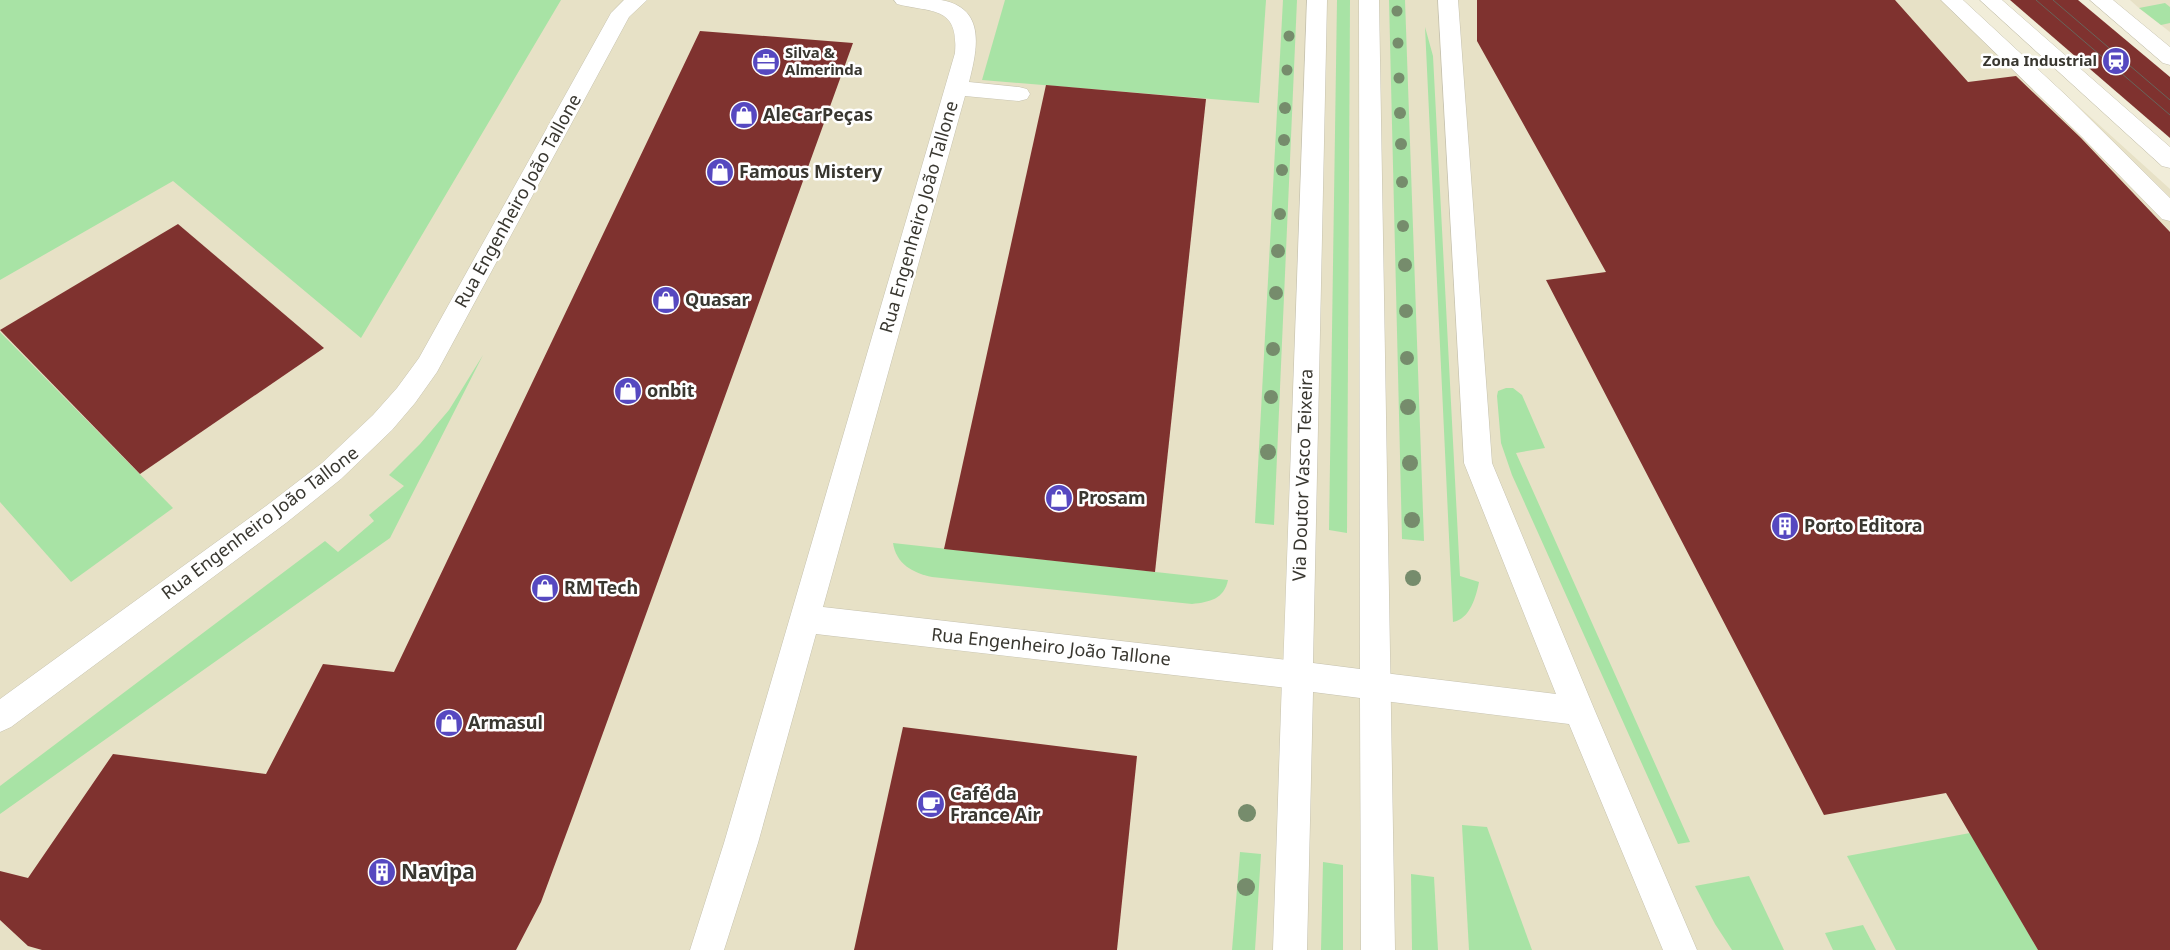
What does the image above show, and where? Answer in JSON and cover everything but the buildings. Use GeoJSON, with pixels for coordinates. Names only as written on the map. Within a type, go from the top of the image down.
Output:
{"type":"FeatureCollection","features":[{"type":"Feature","properties":{"kind":"main road","name":"Rua Engenheiro João Tallone"},"geometry":{"type":"LineString","coordinates":[[0,717],[313,486],[363,445],[392,415],[411,391],[433,357],[621,13],[637,0]]}},
{"type":"Feature","properties":{"kind":"main road","name":"Rua Engenheiro João Tallone"},"geometry":{"type":"LineString","coordinates":[[707,950],[739,852],[806,619],[968,41],[965,26],[956,15],[940,6],[904,0]]}},
{"type":"Feature","properties":{"kind":"main road","name":"Via Doutor Vasco Teixeira"},"geometry":{"type":"LineString","coordinates":[[1290,950],[1296,675],[1317,0]]}},
{"type":"Feature","properties":{"kind":"main road"},"geometry":{"type":"LineString","coordinates":[[1369,0],[1378,950]]}},
{"type":"Feature","properties":{"kind":"main road"},"geometry":{"type":"LineString","coordinates":[[1448,0],[1478,463],[1579,711],[1680,950]]}},
{"type":"Feature","properties":{"kind":"main road"},"geometry":{"type":"LineString","coordinates":[[1950,0],[2085,125],[2170,213]]}},
{"type":"Feature","properties":{"kind":"main road"},"geometry":{"type":"LineString","coordinates":[[1990,0],[2170,160]]}},
{"type":"Feature","properties":{"kind":"main road"},"geometry":{"type":"LineString","coordinates":[[2100,0],[2170,58]]}},
{"type":"Feature","properties":{"kind":"main road"},"geometry":{"type":"LineString","coordinates":[[956,88],[1019,94]]}},
{"type":"Feature","properties":{"kind":"main road","name":"Rua Engenheiro João Tallone"},"geometry":{"type":"LineString","coordinates":[[806,619],[1296,675],[1579,711]]}},
{"type":"Feature","properties":{"kind":"shaded area"},"geometry":{"type":"Polygon","coordinates":[[[0,0],[1961,0],[2170,189],[2170,950],[0,950],[0,0]]]}},
{"type":"Feature","properties":{"kind":"shaded area"},"geometry":{"type":"Polygon","coordinates":[[[2130,0],[2170,0],[2170,32],[2139,8],[2130,0]]]}},
{"type":"Feature","properties":{"kind":"green space"},"geometry":{"type":"Polygon","coordinates":[[[0,0],[561,0],[361,338],[173,181],[0,280],[0,0]]]}},
{"type":"Feature","properties":{"kind":"green space"},"geometry":{"type":"Polygon","coordinates":[[[1005,0],[1266,0],[1259,103],[982,80],[1005,0]]]}},
{"type":"Feature","properties":{"kind":"green space"},"geometry":{"type":"Polygon","coordinates":[[[1283,0],[1297,0],[1274,525],[1255,523],[1283,0]]]}},
{"type":"Feature","properties":{"kind":"green space"},"geometry":{"type":"Polygon","coordinates":[[[1337,0],[1350,0],[1347,533],[1329,530],[1337,0]]]}},
{"type":"Feature","properties":{"kind":"green space"},"geometry":{"type":"Polygon","coordinates":[[[1389,0],[1405,0],[1424,541],[1402,539],[1389,0]]]}},
{"type":"Feature","properties":{"kind":"green space"},"geometry":{"type":"Polygon","coordinates":[[[2165,3],[2170,7],[2170,23],[2161,25],[2139,8],[2165,3]]]}},
{"type":"Feature","properties":{"kind":"green space"},"geometry":{"type":"Polygon","coordinates":[[[1425,27],[1433,56],[1460,576],[1479,582],[1474,600],[1468,612],[1464,617],[1453,622],[1425,27]]]}},
{"type":"Feature","properties":{"kind":"green space"},"geometry":{"type":"Polygon","coordinates":[[[0,332],[173,508],[71,582],[0,502],[0,332]]]}},
{"type":"Feature","properties":{"kind":"green space"},"geometry":{"type":"Polygon","coordinates":[[[483,355],[390,538],[0,814],[0,786],[325,541],[338,552],[374,521],[369,515],[404,486],[389,475],[420,444],[449,410],[483,355]]]}},
{"type":"Feature","properties":{"kind":"green space"},"geometry":{"type":"Polygon","coordinates":[[[1513,388],[1522,395],[1545,448],[1516,453],[1690,842],[1678,844],[1512,475],[1501,443],[1497,396],[1498,391],[1513,388]]]}},
{"type":"Feature","properties":{"kind":"green space"},"geometry":{"type":"Polygon","coordinates":[[[893,543],[1228,580],[1220,595],[1210,601],[1192,604],[932,577],[918,573],[906,566],[898,557],[893,543]]]}},
{"type":"Feature","properties":{"kind":"green space"},"geometry":{"type":"Polygon","coordinates":[[[1462,825],[1487,827],[1532,950],[1469,950],[1462,825]]]}},
{"type":"Feature","properties":{"kind":"green space"},"geometry":{"type":"Polygon","coordinates":[[[1970,833],[2038,950],[1896,950],[1847,856],[1970,833]]]}},
{"type":"Feature","properties":{"kind":"green space"},"geometry":{"type":"Polygon","coordinates":[[[1240,852],[1261,854],[1255,950],[1232,950],[1240,852]]]}},
{"type":"Feature","properties":{"kind":"green space"},"geometry":{"type":"Polygon","coordinates":[[[1323,862],[1343,865],[1343,950],[1321,950],[1323,862]]]}},
{"type":"Feature","properties":{"kind":"green space"},"geometry":{"type":"Polygon","coordinates":[[[1411,874],[1434,877],[1438,950],[1412,950],[1411,874]]]}},
{"type":"Feature","properties":{"kind":"green space"},"geometry":{"type":"Polygon","coordinates":[[[1749,876],[1784,950],[1732,950],[1715,924],[1695,886],[1749,876]]]}},
{"type":"Feature","properties":{"kind":"green space"},"geometry":{"type":"Polygon","coordinates":[[[1863,925],[1876,950],[1833,950],[1825,933],[1863,925]]]}},
{"type":"Feature","properties":{"kind":"tram line"},"geometry":{"type":"LineString","coordinates":[[2036,0],[2170,115]]}},
{"type":"Feature","properties":{"kind":"tram line"},"geometry":{"type":"LineString","coordinates":[[2053,0],[2170,100]]}},
{"type":"Feature","properties":{"kind":"place","name":"Zona Industrial"},"geometry":{"type":"Point","coordinates":[2116,61]}},
{"type":"Feature","properties":{"kind":"place","name":"Silva & Almerinda"},"geometry":{"type":"Point","coordinates":[766,62]}},
{"type":"Feature","properties":{"kind":"place","name":"AleCarPeças"},"geometry":{"type":"Point","coordinates":[744,115]}},
{"type":"Feature","properties":{"kind":"place","name":"Famous Mistery"},"geometry":{"type":"Point","coordinates":[720,172]}},
{"type":"Feature","properties":{"kind":"place","name":"Quasar"},"geometry":{"type":"Point","coordinates":[666,300]}},
{"type":"Feature","properties":{"kind":"place","name":"onbit"},"geometry":{"type":"Point","coordinates":[628,391]}},
{"type":"Feature","properties":{"kind":"place","name":"Prosam"},"geometry":{"type":"Point","coordinates":[1059,498]}},
{"type":"Feature","properties":{"kind":"place","name":"Porto Editora"},"geometry":{"type":"Point","coordinates":[1785,526]}},
{"type":"Feature","properties":{"kind":"place","name":"RM Tech"},"geometry":{"type":"Point","coordinates":[545,588]}},
{"type":"Feature","properties":{"kind":"place","name":"Armasul"},"geometry":{"type":"Point","coordinates":[449,723]}},
{"type":"Feature","properties":{"kind":"place","name":"Café da France Air"},"geometry":{"type":"Point","coordinates":[931,804]}},
{"type":"Feature","properties":{"kind":"place","name":"Navipa"},"geometry":{"type":"Point","coordinates":[382,872]}}]}
